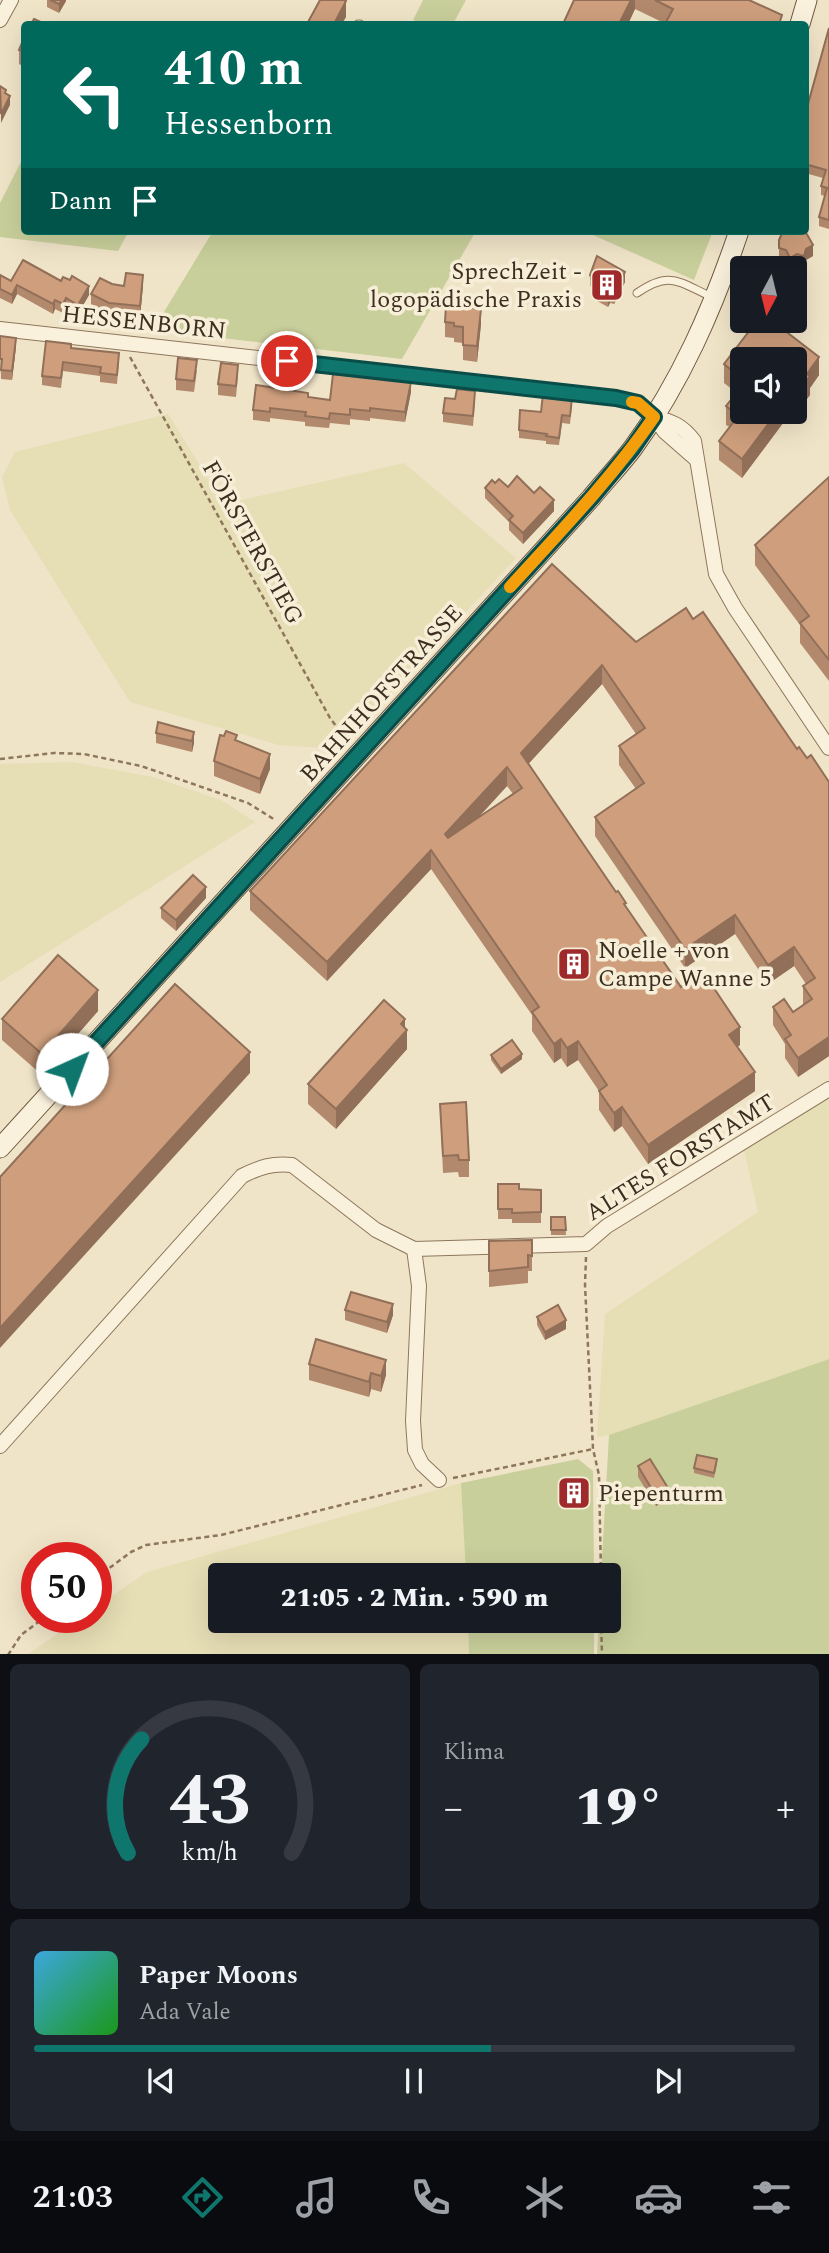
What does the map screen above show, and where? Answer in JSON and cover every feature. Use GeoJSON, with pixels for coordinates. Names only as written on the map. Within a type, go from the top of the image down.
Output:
{"type":"FeatureCollection","features":[{"type":"Feature","properties":{"kind":"main road"},"geometry":{"type":"LineString","coordinates":[[801,21],[807,0]]}},
{"type":"Feature","properties":{"kind":"main road","name":"BAHNHOFSTRASSE"},"geometry":{"type":"LineString","coordinates":[[0,1148],[591,498],[632,449],[681,370],[716,298],[738,235]]}},
{"type":"Feature","properties":{"kind":"street"},"geometry":{"type":"LineString","coordinates":[[1,14],[11,0]]}},
{"type":"Feature","properties":{"kind":"street","name":"HESSENBORN"},"geometry":{"type":"LineString","coordinates":[[0,329],[616,398],[638,403],[697,460],[716,574],[735,608],[829,748]]}},
{"type":"Feature","properties":{"kind":"street","name":"ALTES FORSTAMT"},"geometry":{"type":"LineString","coordinates":[[586,1244],[607,1226],[829,1089]]}},
{"type":"Feature","properties":{"kind":"street"},"geometry":{"type":"LineString","coordinates":[[0,1446],[242,1176],[263,1166],[276,1163],[292,1165],[376,1230],[414,1249],[586,1244]]}},
{"type":"Feature","properties":{"kind":"street"},"geometry":{"type":"LineString","coordinates":[[414,1249],[419,1286],[413,1421],[415,1450],[422,1464],[439,1480]]}},
{"type":"Feature","properties":{"kind":"lane"},"geometry":{"type":"LineString","coordinates":[[637,293],[655,281],[664,279],[716,298]]}},
{"type":"Feature","properties":{"kind":"path","name":"FÖRSTERSTIEG"},"geometry":{"type":"LineString","coordinates":[[122,343],[330,718],[357,755]]}},
{"type":"Feature","properties":{"kind":"path"},"geometry":{"type":"LineString","coordinates":[[0,758],[74,754],[141,766],[248,803],[290,830]]}},
{"type":"Feature","properties":{"kind":"path","name":"ALTES FORSTAMT"},"geometry":{"type":"LineString","coordinates":[[586,1244],[585,1285],[593,1449],[599,1475],[601,1563]]}},
{"type":"Feature","properties":{"kind":"path"},"geometry":{"type":"LineString","coordinates":[[112,1566],[146,1545],[221,1535],[439,1480],[593,1449]]}},
{"type":"Feature","properties":{"kind":"path"},"geometry":{"type":"LineString","coordinates":[[8,1654],[24,1633]]}},
{"type":"Feature","properties":{"kind":"path"},"geometry":{"type":"LineString","coordinates":[[601,1633],[602,1654]]}},
{"type":"Feature","properties":{"kind":"shaded area"},"geometry":{"type":"Polygon","coordinates":[[[168,414],[224,504],[404,463],[516,558],[339,749],[279,745],[130,702],[10,510],[2,477],[15,452],[168,414]]]}},
{"type":"Feature","properties":{"kind":"shaded area"},"geometry":{"type":"Polygon","coordinates":[[[72,762],[153,777],[221,800],[255,822],[0,982],[0,764],[72,762]]]}},
{"type":"Feature","properties":{"kind":"shaded area"},"geometry":{"type":"Polygon","coordinates":[[[829,1097],[829,1359],[597,1437],[605,1314],[758,1212],[744,1150],[829,1097]]]}},
{"type":"Feature","properties":{"kind":"shaded area"},"geometry":{"type":"Polygon","coordinates":[[[461,1483],[465,1563],[208,1563],[208,1633],[468,1633],[469,1654],[28,1654],[59,1633],[112,1633],[112,1596],[147,1572],[461,1483]]]}},
{"type":"Feature","properties":{"kind":"green space"},"geometry":{"type":"Polygon","coordinates":[[[423,0],[466,0],[455,21],[413,20],[423,0]]]}},
{"type":"Feature","properties":{"kind":"green space"},"geometry":{"type":"Polygon","coordinates":[[[21,162],[21,235],[127,235],[118,251],[0,237],[0,203],[21,162]]]}},
{"type":"Feature","properties":{"kind":"green space"},"geometry":{"type":"Polygon","coordinates":[[[211,235],[474,235],[402,359],[153,330],[211,235]]]}},
{"type":"Feature","properties":{"kind":"green space"},"geometry":{"type":"Polygon","coordinates":[[[593,235],[711,235],[694,280],[593,235]]]}},
{"type":"Feature","properties":{"kind":"green space"},"geometry":{"type":"Polygon","coordinates":[[[829,1359],[829,1654],[597,1654],[598,1633],[621,1633],[621,1563],[602,1563],[609,1435],[829,1359]]]}},
{"type":"Feature","properties":{"kind":"green space"},"geometry":{"type":"Polygon","coordinates":[[[578,1459],[593,1471],[594,1563],[465,1563],[461,1483],[578,1459]]]}},
{"type":"Feature","properties":{"kind":"green space"},"geometry":{"type":"Polygon","coordinates":[[[468,1633],[594,1633],[594,1654],[469,1654],[468,1633]]]}},
{"type":"Feature","properties":{"kind":"building"},"geometry":{"type":"Polygon","coordinates":[[[320,0],[346,1],[336,21],[309,21],[320,0]]]}},
{"type":"Feature","properties":{"kind":"building"},"geometry":{"type":"Polygon","coordinates":[[[574,0],[631,0],[620,21],[564,21],[574,0]]]}},
{"type":"Feature","properties":{"kind":"building"},"geometry":{"type":"Polygon","coordinates":[[[655,0],[749,0],[782,15],[780,21],[667,21],[673,9],[655,0]]]}},
{"type":"Feature","properties":{"kind":"building"},"geometry":{"type":"Polygon","coordinates":[[[829,28],[829,220],[819,217],[827,188],[821,186],[826,170],[809,165],[809,100],[829,28]]]}},
{"type":"Feature","properties":{"kind":"building"},"geometry":{"type":"Polygon","coordinates":[[[0,86],[10,96],[1,114],[0,86]]]}},
{"type":"Feature","properties":{"kind":"building"},"geometry":{"type":"Polygon","coordinates":[[[781,235],[807,235],[813,245],[806,249],[804,256],[789,256],[786,250],[779,248],[781,235]]]}},
{"type":"Feature","properties":{"kind":"building"},"geometry":{"type":"Polygon","coordinates":[[[597,256],[625,272],[614,294],[610,292],[608,297],[597,291],[590,275],[597,256]]]}},
{"type":"Feature","properties":{"kind":"building"},"geometry":{"type":"Polygon","coordinates":[[[23,260],[61,281],[63,277],[70,280],[72,276],[89,286],[78,305],[66,298],[63,304],[55,300],[53,304],[17,285],[12,295],[0,289],[0,275],[11,281],[23,260]]]}},
{"type":"Feature","properties":{"kind":"building"},"geometry":{"type":"Polygon","coordinates":[[[126,273],[143,275],[140,306],[109,303],[91,294],[100,278],[124,286],[126,273]]]}},
{"type":"Feature","properties":{"kind":"building"},"geometry":{"type":"Polygon","coordinates":[[[446,305],[481,309],[477,346],[463,345],[463,327],[445,322],[446,305]]]}},
{"type":"Feature","properties":{"kind":"building"},"geometry":{"type":"Polygon","coordinates":[[[748,333],[788,333],[806,347],[737,347],[748,333]]]}},
{"type":"Feature","properties":{"kind":"building"},"geometry":{"type":"Polygon","coordinates":[[[0,336],[16,338],[12,371],[1,370],[0,336]]]}},
{"type":"Feature","properties":{"kind":"building"},"geometry":{"type":"Polygon","coordinates":[[[46,341],[71,344],[71,348],[119,353],[117,375],[100,373],[101,367],[63,362],[61,378],[42,376],[46,341]]]}},
{"type":"Feature","properties":{"kind":"building"},"geometry":{"type":"Polygon","coordinates":[[[807,348],[819,357],[807,374],[807,348]]]}},
{"type":"Feature","properties":{"kind":"building"},"geometry":{"type":"Polygon","coordinates":[[[730,356],[730,369],[724,364],[730,356]]]}},
{"type":"Feature","properties":{"kind":"building"},"geometry":{"type":"Polygon","coordinates":[[[178,358],[197,360],[194,381],[176,379],[178,358]]]}},
{"type":"Feature","properties":{"kind":"building"},"geometry":{"type":"Polygon","coordinates":[[[221,363],[238,365],[236,386],[218,384],[221,363]]]}},
{"type":"Feature","properties":{"kind":"building"},"geometry":{"type":"Polygon","coordinates":[[[333,374],[411,382],[405,412],[350,409],[350,415],[330,413],[329,419],[305,416],[306,412],[270,408],[270,412],[253,410],[256,385],[308,393],[308,397],[330,400],[333,374]]]}},
{"type":"Feature","properties":{"kind":"building"},"geometry":{"type":"Polygon","coordinates":[[[457,389],[475,391],[473,416],[443,413],[445,398],[455,399],[457,389]]]}},
{"type":"Feature","properties":{"kind":"building"},"geometry":{"type":"Polygon","coordinates":[[[543,394],[572,398],[570,416],[562,415],[559,438],[519,430],[520,410],[541,412],[543,394]]]}},
{"type":"Feature","properties":{"kind":"building"},"geometry":{"type":"Polygon","coordinates":[[[732,424],[768,424],[742,459],[719,441],[732,424]]]}},
{"type":"Feature","properties":{"kind":"building"},"geometry":{"type":"Polygon","coordinates":[[[517,476],[534,493],[540,487],[554,500],[523,533],[509,520],[513,516],[485,488],[492,480],[495,483],[499,479],[508,487],[517,476]]]}},
{"type":"Feature","properties":{"kind":"building"},"geometry":{"type":"Polygon","coordinates":[[[829,477],[829,660],[800,623],[809,616],[755,545],[829,477]]]}},
{"type":"Feature","properties":{"kind":"building"},"geometry":{"type":"Polygon","coordinates":[[[552,564],[636,642],[686,608],[693,619],[703,612],[797,749],[799,747],[807,758],[811,755],[829,782],[829,1037],[798,1058],[785,1039],[791,1035],[773,1007],[784,999],[793,1012],[812,999],[803,986],[815,978],[794,947],[768,965],[735,915],[685,949],[595,817],[644,783],[619,746],[645,728],[602,665],[521,753],[616,892],[618,891],[626,903],[624,904],[681,987],[703,972],[740,1027],[729,1035],[755,1072],[648,1145],[622,1107],[614,1113],[599,1091],[607,1085],[578,1041],[567,1048],[561,1039],[554,1044],[532,1012],[539,1007],[431,850],[327,962],[250,891],[552,564]],[[507,767],[445,834],[448,838],[522,788],[507,767]]]}},
{"type":"Feature","properties":{"kind":"building"},"geometry":{"type":"Polygon","coordinates":[[[158,722],[194,732],[192,741],[156,733],[158,722]]]}},
{"type":"Feature","properties":{"kind":"building"},"geometry":{"type":"Polygon","coordinates":[[[226,731],[237,735],[235,740],[270,754],[260,779],[214,761],[220,735],[224,736],[226,731]]]}},
{"type":"Feature","properties":{"kind":"building"},"geometry":{"type":"Polygon","coordinates":[[[193,875],[206,887],[176,920],[161,908],[193,875]]]}},
{"type":"Feature","properties":{"kind":"building"},"geometry":{"type":"Polygon","coordinates":[[[58,955],[98,990],[42,1054],[2,1019],[58,955]]]}},
{"type":"Feature","properties":{"kind":"building"},"geometry":{"type":"Polygon","coordinates":[[[175,984],[250,1052],[0,1328],[0,1177],[175,984]]]}},
{"type":"Feature","properties":{"kind":"building"},"geometry":{"type":"Polygon","coordinates":[[[384,1000],[405,1019],[401,1024],[407,1030],[336,1109],[308,1084],[384,1000]]]}},
{"type":"Feature","properties":{"kind":"building"},"geometry":{"type":"Polygon","coordinates":[[[512,1040],[522,1054],[501,1069],[491,1055],[512,1040]]]}},
{"type":"Feature","properties":{"kind":"building"},"geometry":{"type":"Polygon","coordinates":[[[466,1102],[469,1160],[459,1160],[458,1155],[443,1156],[440,1104],[466,1102]]]}},
{"type":"Feature","properties":{"kind":"building"},"geometry":{"type":"Polygon","coordinates":[[[498,1184],[519,1184],[519,1189],[541,1190],[541,1212],[512,1213],[512,1209],[498,1209],[498,1184]]]}},
{"type":"Feature","properties":{"kind":"building"},"geometry":{"type":"Polygon","coordinates":[[[551,1217],[565,1217],[566,1230],[551,1230],[551,1217]]]}},
{"type":"Feature","properties":{"kind":"building"},"geometry":{"type":"Polygon","coordinates":[[[532,1240],[532,1256],[528,1255],[528,1267],[489,1271],[489,1241],[532,1240]]]}},
{"type":"Feature","properties":{"kind":"building"},"geometry":{"type":"Polygon","coordinates":[[[351,1292],[393,1304],[387,1322],[345,1310],[351,1292]]]}},
{"type":"Feature","properties":{"kind":"building"},"geometry":{"type":"Polygon","coordinates":[[[558,1305],[566,1320],[545,1332],[537,1317],[558,1305]]]}},
{"type":"Feature","properties":{"kind":"building"},"geometry":{"type":"Polygon","coordinates":[[[316,1339],[386,1360],[381,1376],[371,1373],[369,1382],[309,1364],[316,1339]]]}},
{"type":"Feature","properties":{"kind":"building"},"geometry":{"type":"Polygon","coordinates":[[[697,1455],[717,1459],[714,1473],[694,1468],[697,1455]]]}},
{"type":"Feature","properties":{"kind":"building"},"geometry":{"type":"Polygon","coordinates":[[[650,1459],[668,1488],[656,1496],[638,1466],[650,1459]]]}},
{"type":"Feature","properties":{"kind":"slow traffic"},"geometry":{"type":"LineString","coordinates":[[510,587],[591,498],[632,449],[654,417],[638,403],[632,402]]}},
{"type":"Feature","properties":{"kind":"place","name":"SprechZeit - logopädische Praxis"},"geometry":{"type":"Point","coordinates":[607,285]}},
{"type":"Feature","properties":{"kind":"place","name":"Noelle + von Campe Wanne 5"},"geometry":{"type":"Point","coordinates":[574,964]}},
{"type":"Feature","properties":{"kind":"place","name":"Piepenturm"},"geometry":{"type":"Point","coordinates":[574,1493]}},
{"type":"Feature","properties":{"kind":"route"},"geometry":{"type":"LineString","coordinates":[[72,1069],[591,498],[632,449],[654,417],[638,403],[616,398],[287,361]]}}]}
